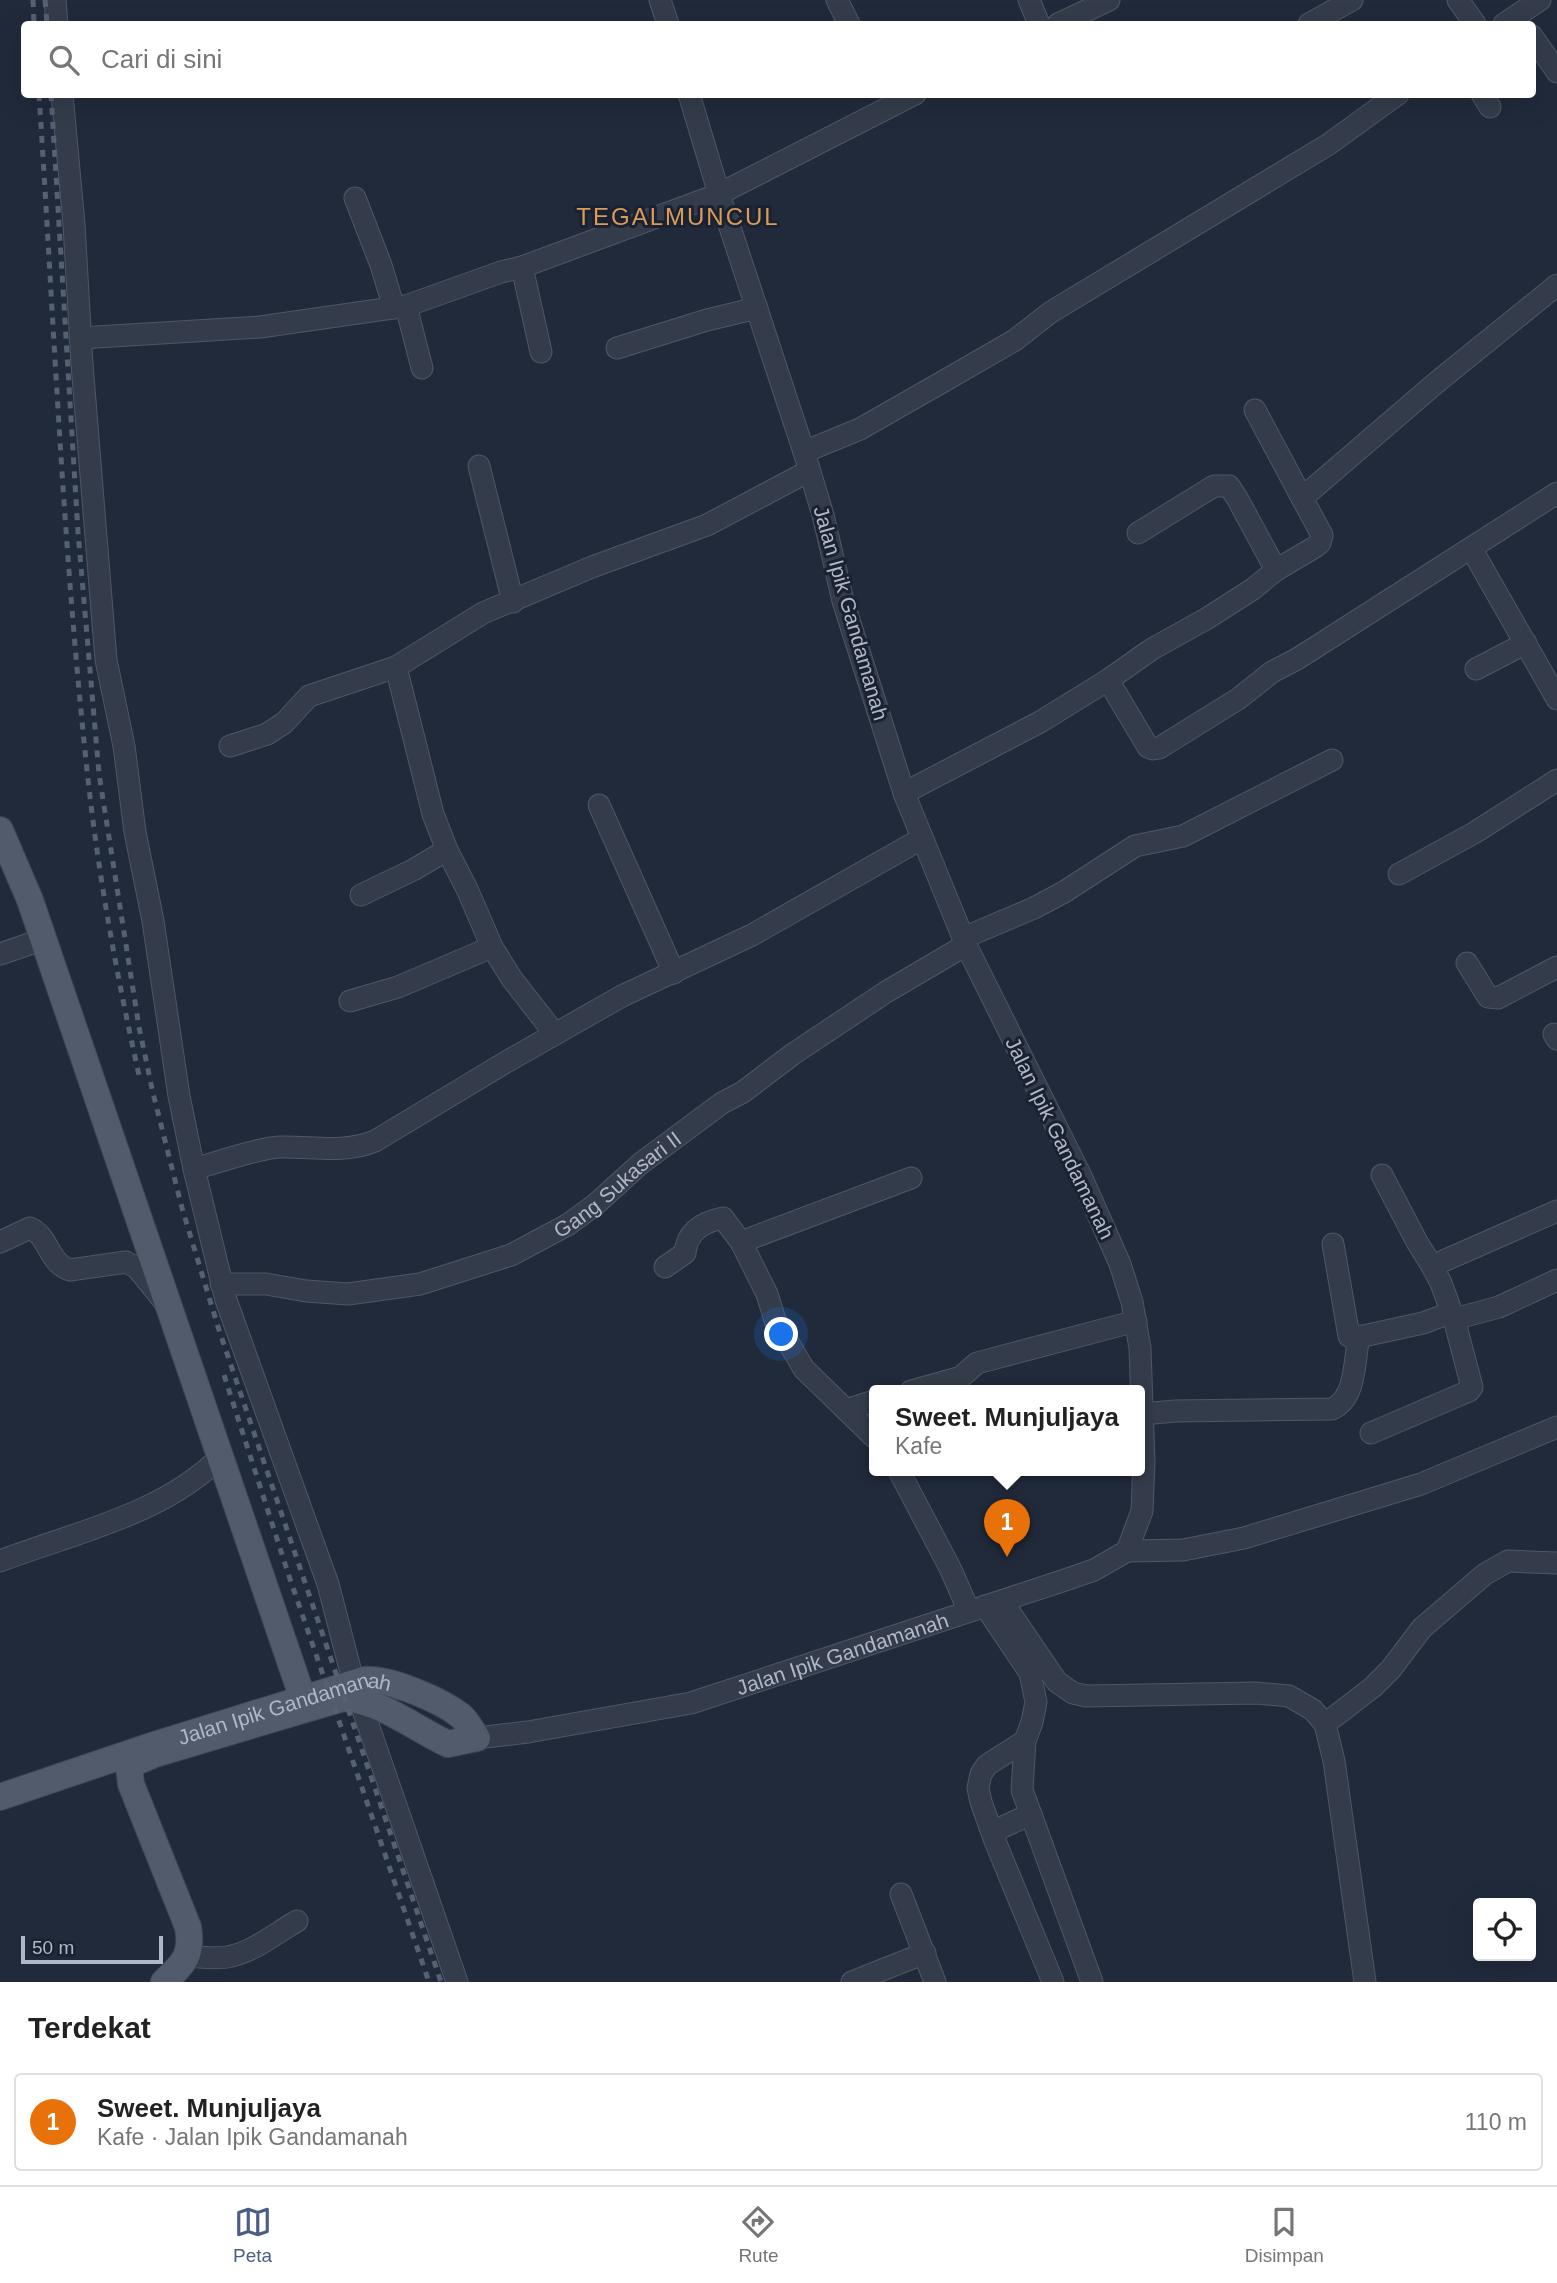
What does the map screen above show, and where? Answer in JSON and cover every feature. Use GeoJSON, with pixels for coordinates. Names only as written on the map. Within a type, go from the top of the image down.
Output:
{"type":"FeatureCollection","features":[{"type":"Feature","properties":{"kind":"main road"},"geometry":{"type":"LineString","coordinates":[[0,830],[44,939],[303,1699]]}},
{"type":"Feature","properties":{"kind":"main road","name":"Jalan Ipik Gandamanah"},"geometry":{"type":"LineString","coordinates":[[131,1784],[129,1767],[135,1760],[344,1698],[376,1679],[416,1692],[462,1716],[477,1738]]}},
{"type":"Feature","properties":{"kind":"main road","name":"Jalan Ipik Gandamanah"},"geometry":{"type":"LineString","coordinates":[[0,1797],[329,1690],[357,1692]]}},
{"type":"Feature","properties":{"kind":"main road"},"geometry":{"type":"LineString","coordinates":[[90,1768],[114,1771],[131,1784],[187,1927],[190,1941],[188,1956],[164,1982]]}},
{"type":"Feature","properties":{"kind":"street"},"geometry":{"type":"LineString","coordinates":[[55,0],[57,21]]}},
{"type":"Feature","properties":{"kind":"street"},"geometry":{"type":"LineString","coordinates":[[660,0],[666,21]]}},
{"type":"Feature","properties":{"kind":"street"},"geometry":{"type":"LineString","coordinates":[[837,0],[848,21]]}},
{"type":"Feature","properties":{"kind":"street"},"geometry":{"type":"LineString","coordinates":[[1029,0],[1038,21]]}},
{"type":"Feature","properties":{"kind":"street"},"geometry":{"type":"LineString","coordinates":[[1065,21],[1109,0]]}},
{"type":"Feature","properties":{"kind":"street"},"geometry":{"type":"LineString","coordinates":[[1314,21],[1352,0]]}},
{"type":"Feature","properties":{"kind":"street"},"geometry":{"type":"LineString","coordinates":[[1458,0],[1473,21]]}},
{"type":"Feature","properties":{"kind":"street"},"geometry":{"type":"LineString","coordinates":[[1517,21],[1541,0]]}},
{"type":"Feature","properties":{"kind":"street"},"geometry":{"type":"LineString","coordinates":[[1536,42],[1557,72]]}},
{"type":"Feature","properties":{"kind":"street"},"geometry":{"type":"LineString","coordinates":[[62,98],[106,660],[124,746],[135,832],[153,921],[179,1096],[194,1169],[221,1284],[328,1584],[357,1692],[457,1982]]}},
{"type":"Feature","properties":{"kind":"street","name":"Jalan Ipik Gandamanah"},"geometry":{"type":"LineString","coordinates":[[690,98],[807,462],[823,515],[843,601],[904,793],[965,942],[1080,1174],[1120,1264],[1136,1321],[1142,1385]]}},
{"type":"Feature","properties":{"kind":"street"},"geometry":{"type":"LineString","coordinates":[[230,746],[267,734],[284,723],[309,696],[396,667],[484,613],[592,567],[707,525],[860,429],[1015,340],[1051,312],[1329,144],[1392,98]]}},
{"type":"Feature","properties":{"kind":"street"},"geometry":{"type":"LineString","coordinates":[[80,338],[260,327],[400,307],[522,267],[719,194],[886,101]]}},
{"type":"Feature","properties":{"kind":"street"},"geometry":{"type":"LineString","coordinates":[[355,198],[422,368]]}},
{"type":"Feature","properties":{"kind":"street"},"geometry":{"type":"LineString","coordinates":[[522,267],[541,352]]}},
{"type":"Feature","properties":{"kind":"street"},"geometry":{"type":"LineString","coordinates":[[1302,498],[1437,382],[1557,285]]}},
{"type":"Feature","properties":{"kind":"street"},"geometry":{"type":"LineString","coordinates":[[617,348],[706,320],[757,308]]}},
{"type":"Feature","properties":{"kind":"street"},"geometry":{"type":"LineString","coordinates":[[904,793],[1040,722],[1152,649],[1253,589],[1276,570],[1315,547],[1322,539],[1320,528],[1255,410]]}},
{"type":"Feature","properties":{"kind":"street"},"geometry":{"type":"LineString","coordinates":[[480,467],[513,602]]}},
{"type":"Feature","properties":{"kind":"street"},"geometry":{"type":"LineString","coordinates":[[1138,533],[1214,486],[1228,486],[1276,570]]}},
{"type":"Feature","properties":{"kind":"street"},"geometry":{"type":"LineString","coordinates":[[1108,680],[1148,747],[1159,748],[1238,699],[1272,672],[1297,659],[1557,493]]}},
{"type":"Feature","properties":{"kind":"street"},"geometry":{"type":"LineString","coordinates":[[1471,548],[1557,699]]}},
{"type":"Feature","properties":{"kind":"street"},"geometry":{"type":"LineString","coordinates":[[1476,669],[1526,643]]}},
{"type":"Feature","properties":{"kind":"street"},"geometry":{"type":"LineString","coordinates":[[396,667],[433,814],[447,850],[492,947],[512,979],[555,1034]]}},
{"type":"Feature","properties":{"kind":"street","name":"Gang Sukasari II"},"geometry":{"type":"LineString","coordinates":[[221,1284],[267,1284],[306,1291],[348,1294],[420,1284],[511,1255],[587,1211],[640,1164],[722,1103],[743,1092],[793,1054],[965,942],[1064,892],[1135,846],[1183,836],[1332,760]]}},
{"type":"Feature","properties":{"kind":"street"},"geometry":{"type":"LineString","coordinates":[[1399,874],[1474,833],[1557,780]]}},
{"type":"Feature","properties":{"kind":"street"},"geometry":{"type":"LineString","coordinates":[[599,805],[674,973]]}},
{"type":"Feature","properties":{"kind":"street"},"geometry":{"type":"LineString","coordinates":[[194,1169],[277,1147],[342,1150],[361,1147],[415,1119],[506,1062],[622,996],[752,935],[921,839]]}},
{"type":"Feature","properties":{"kind":"street"},"geometry":{"type":"LineString","coordinates":[[361,895],[447,850]]}},
{"type":"Feature","properties":{"kind":"street"},"geometry":{"type":"LineString","coordinates":[[0,954],[44,939]]}},
{"type":"Feature","properties":{"kind":"street"},"geometry":{"type":"LineString","coordinates":[[350,1001],[398,987],[492,947]]}},
{"type":"Feature","properties":{"kind":"street"},"geometry":{"type":"LineString","coordinates":[[1467,963],[1488,997],[1498,998],[1557,967]]}},
{"type":"Feature","properties":{"kind":"street"},"geometry":{"type":"LineString","coordinates":[[1370,1433],[1469,1391],[1472,1387],[1441,1283],[1382,1175]]}},
{"type":"Feature","properties":{"kind":"street"},"geometry":{"type":"LineString","coordinates":[[741,1242],[911,1178]]}},
{"type":"Feature","properties":{"kind":"street"},"geometry":{"type":"LineString","coordinates":[[1432,1266],[1557,1211]]}},
{"type":"Feature","properties":{"kind":"street"},"geometry":{"type":"LineString","coordinates":[[665,1267],[685,1252],[686,1241],[707,1221],[723,1218],[741,1242],[767,1294],[775,1320],[804,1369],[869,1432]]}},
{"type":"Feature","properties":{"kind":"street"},"geometry":{"type":"LineString","coordinates":[[0,1242],[30,1228],[38,1233],[55,1262],[61,1267],[70,1270],[126,1262],[136,1268],[171,1310]]}},
{"type":"Feature","properties":{"kind":"street"},"geometry":{"type":"LineString","coordinates":[[1333,1244],[1348,1334],[1354,1338],[1499,1307],[1557,1280]]}},
{"type":"Feature","properties":{"kind":"street"},"geometry":{"type":"LineString","coordinates":[[932,1385],[961,1377],[976,1363],[1136,1321]]}},
{"type":"Feature","properties":{"kind":"street"},"geometry":{"type":"LineString","coordinates":[[1145,1414],[1332,1409],[1340,1405],[1345,1398],[1354,1370],[1359,1336]]}},
{"type":"Feature","properties":{"kind":"street"},"geometry":{"type":"LineString","coordinates":[[846,1410],[869,1403]]}},
{"type":"Feature","properties":{"kind":"street"},"geometry":{"type":"LineString","coordinates":[[1127,1551],[1183,1550],[1244,1538],[1421,1484],[1557,1427]]}},
{"type":"Feature","properties":{"kind":"street"},"geometry":{"type":"LineString","coordinates":[[0,1561],[125,1517],[206,1472],[221,1456]]}},
{"type":"Feature","properties":{"kind":"street"},"geometry":{"type":"LineString","coordinates":[[902,1476],[950,1568],[1057,1682],[1073,1693],[1086,1696],[1256,1693],[1289,1696],[1313,1710],[1325,1724],[1334,1761],[1366,1982]]}},
{"type":"Feature","properties":{"kind":"street","name":"Jalan Ipik Gandamanah"},"geometry":{"type":"LineString","coordinates":[[477,1738],[528,1732],[691,1703],[1094,1570],[1127,1551],[1142,1511],[1142,1476]]}},
{"type":"Feature","properties":{"kind":"street"},"geometry":{"type":"LineString","coordinates":[[1325,1724],[1373,1687],[1391,1669],[1422,1628],[1485,1574],[1508,1561],[1557,1563]]}},
{"type":"Feature","properties":{"kind":"street"},"geometry":{"type":"LineString","coordinates":[[986,1606],[1030,1673],[1036,1702],[1025,1741],[1022,1790],[1092,1982]]}},
{"type":"Feature","properties":{"kind":"street"},"geometry":{"type":"LineString","coordinates":[[1025,1741],[987,1765],[981,1774],[978,1788],[992,1832],[1053,1982]]}},
{"type":"Feature","properties":{"kind":"street"},"geometry":{"type":"LineString","coordinates":[[992,1832],[1031,1814]]}},
{"type":"Feature","properties":{"kind":"street"},"geometry":{"type":"LineString","coordinates":[[901,1894],[935,1982]]}},
{"type":"Feature","properties":{"kind":"street"},"geometry":{"type":"LineString","coordinates":[[188,1956],[210,1958],[240,1954],[297,1921]]}},
{"type":"Feature","properties":{"kind":"street"},"geometry":{"type":"LineString","coordinates":[[852,1982],[925,1953]]}},
{"type":"Feature","properties":{"kind":"railway"},"geometry":{"type":"LineString","coordinates":[[33,0],[34,21]]}},
{"type":"Feature","properties":{"kind":"railway"},"geometry":{"type":"LineString","coordinates":[[45,0],[47,21]]}},
{"type":"Feature","properties":{"kind":"railway"},"geometry":{"type":"LineString","coordinates":[[39,98],[65,522],[79,693],[109,928],[139,1075]]}},
{"type":"Feature","properties":{"kind":"railway"},"geometry":{"type":"LineString","coordinates":[[51,98],[78,532],[99,774],[139,1027],[182,1208],[219,1330],[441,1982]]}},
{"type":"Feature","properties":{"kind":"railway"},"geometry":{"type":"LineString","coordinates":[[224,1375],[290,1579],[429,1982]]}},
{"type":"Feature","properties":{"kind":"place","name":"Sweet. Munjuljaya"},"geometry":{"type":"Point","coordinates":[1007,1557]}},
{"type":"Feature","properties":{"kind":"district","name":"TEGALMUNCUL"},"geometry":{"type":"Point","coordinates":[678,216]}}]}
